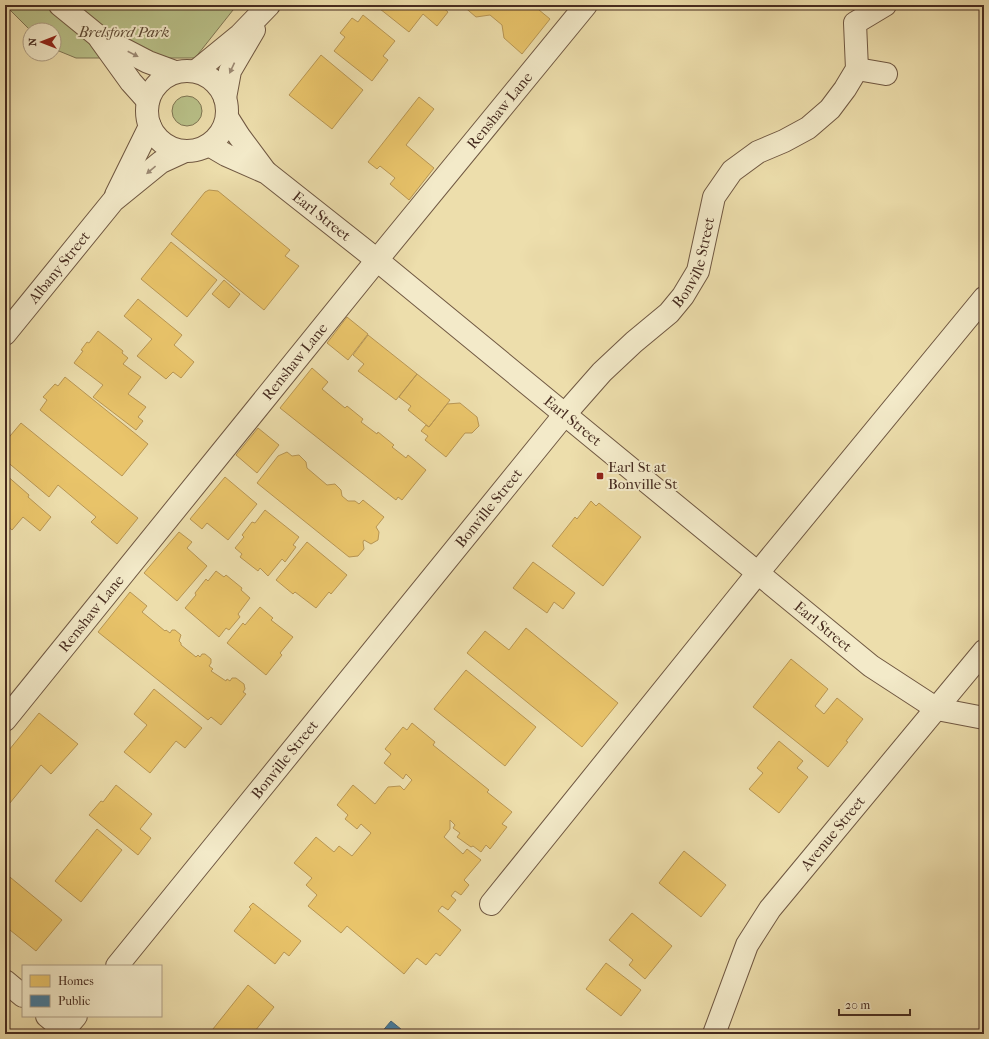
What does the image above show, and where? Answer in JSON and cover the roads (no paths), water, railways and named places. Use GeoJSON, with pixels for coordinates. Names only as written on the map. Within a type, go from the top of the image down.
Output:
{"type":"FeatureCollection","features":[{"type":"Feature","properties":{"kind":"street"},"geometry":{"type":"LineString","coordinates":[[60,5],[98,36],[148,62],[175,72]]}},
{"type":"Feature","properties":{"kind":"street","name":"Renshaw Lane"},"geometry":{"type":"LineString","coordinates":[[5,720],[377,260],[586,5]]}},
{"type":"Feature","properties":{"kind":"street"},"geometry":{"type":"LineString","coordinates":[[885,5],[855,23],[857,69],[886,74]]}},
{"type":"Feature","properties":{"kind":"street"},"geometry":{"type":"LineString","coordinates":[[196,72],[240,35],[267,7]]}},
{"type":"Feature","properties":{"kind":"street"},"geometry":{"type":"LineString","coordinates":[[226,107],[219,86],[209,77],[186,70],[175,72],[158,83],[148,101],[147,110],[150,126],[156,136],[164,144],[174,149],[185,151],[197,150],[209,145],[217,138],[224,128],[230,72],[267,7]]}},
{"type":"Feature","properties":{"kind":"street"},"geometry":{"type":"LineString","coordinates":[[98,36],[131,82],[148,101]]}},
{"type":"Feature","properties":{"kind":"street","name":"Bonville Street"},"geometry":{"type":"LineString","coordinates":[[118,965],[565,414],[602,372],[634,342],[669,313],[683,296],[698,271],[714,197],[732,171],[758,152],[784,141],[808,128],[830,109],[845,89],[857,69]]}},
{"type":"Feature","properties":{"kind":"street","name":"Earl Street"},"geometry":{"type":"LineString","coordinates":[[226,107],[239,136],[267,173],[377,260],[757,574],[871,666],[937,709],[984,718]]}},
{"type":"Feature","properties":{"kind":"street","name":"Albany Street"},"geometry":{"type":"LineString","coordinates":[[113,201],[150,126]]}},
{"type":"Feature","properties":{"kind":"street","name":"Earl Street"},"geometry":{"type":"LineString","coordinates":[[209,145],[226,155],[267,173]]}},
{"type":"Feature","properties":{"kind":"street","name":"Albany Street"},"geometry":{"type":"LineString","coordinates":[[5,334],[113,201],[161,162],[185,151]]}},
{"type":"Feature","properties":{"kind":"street"},"geometry":{"type":"LineString","coordinates":[[491,904],[757,574],[984,298]]}},
{"type":"Feature","properties":{"kind":"street","name":"Avenue Street"},"geometry":{"type":"LineString","coordinates":[[714,1034],[747,945],[770,910],[984,651]]}},
{"type":"Feature","properties":{"kind":"street"},"geometry":{"type":"LineString","coordinates":[[5,982],[22,995]]}},
{"type":"Feature","properties":{"kind":"street"},"geometry":{"type":"LineString","coordinates":[[49,1017],[70,1027]]}},
{"type":"Feature","properties":{"kind":"place","name":"Earl St at Bonville St"},"geometry":{"type":"Point","coordinates":[600,476]}},
{"type":"Feature","properties":{"kind":"park label","name":"Brelsford Park"},"geometry":{"type":"Point","coordinates":[124,32]}}]}
